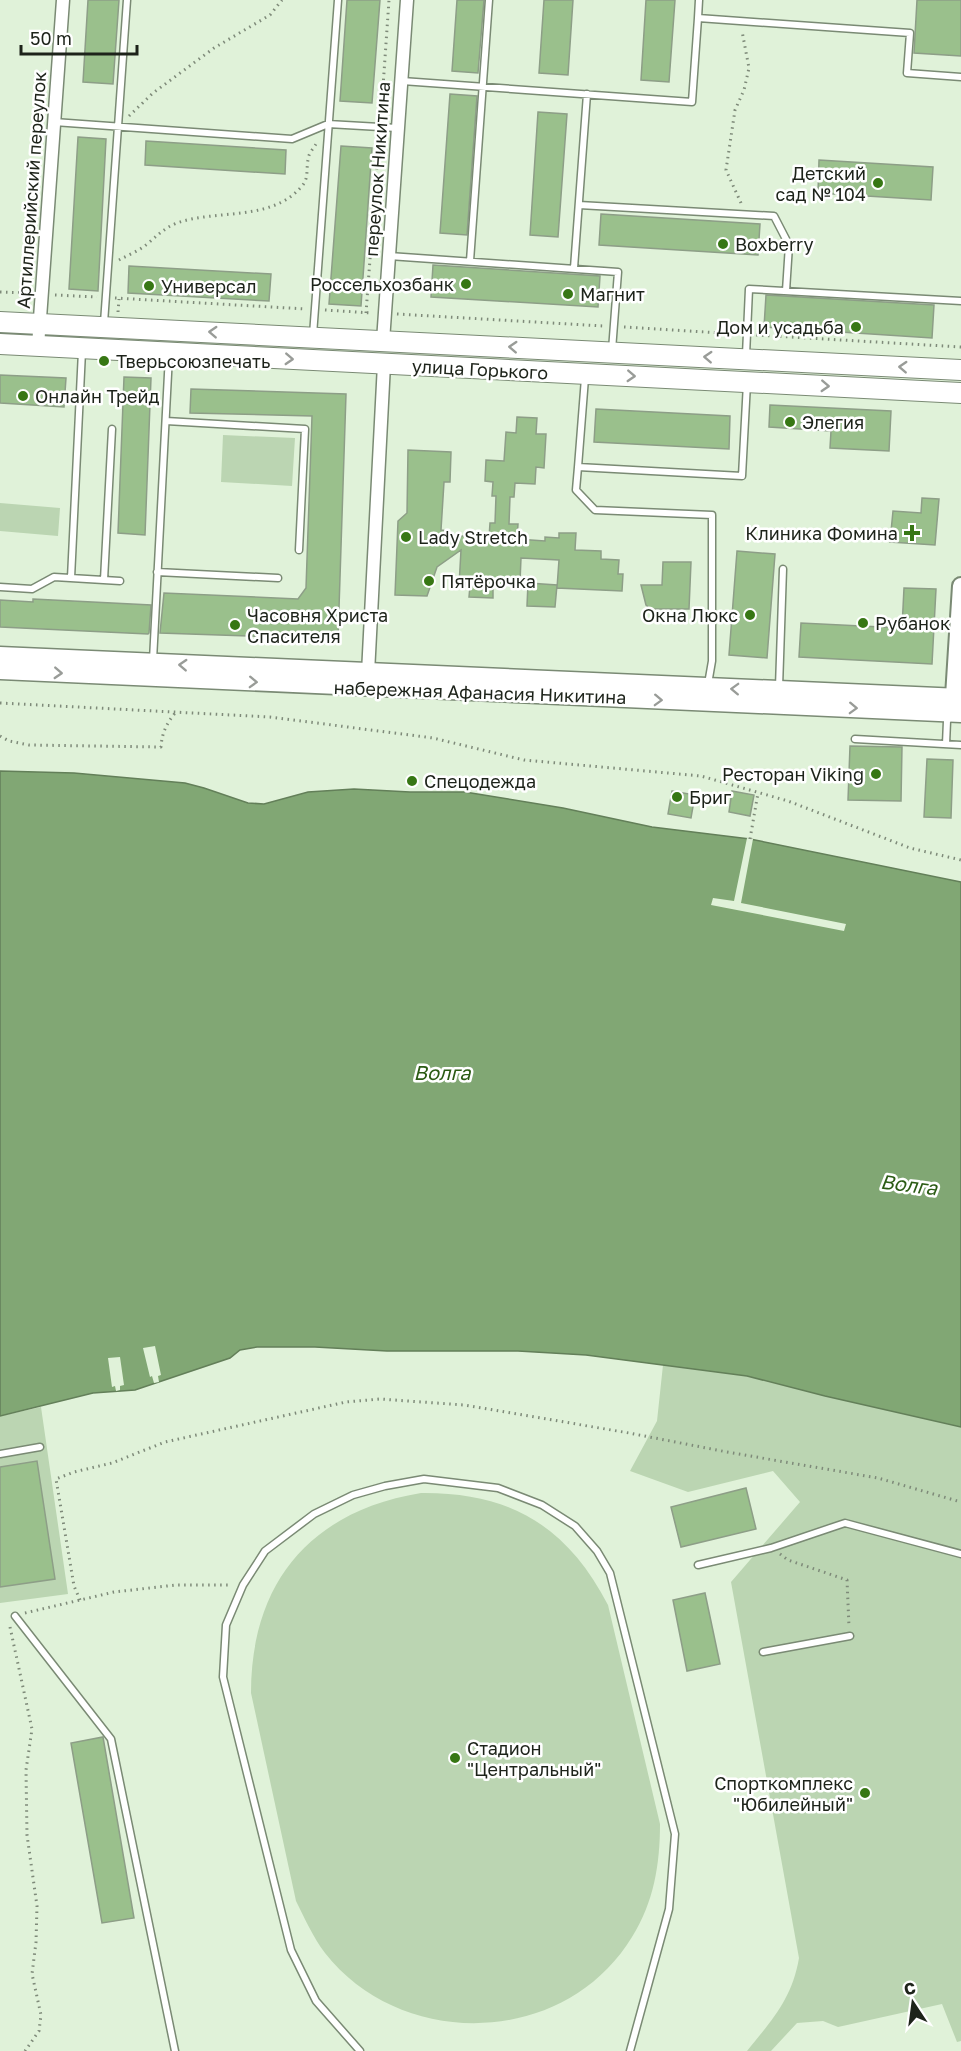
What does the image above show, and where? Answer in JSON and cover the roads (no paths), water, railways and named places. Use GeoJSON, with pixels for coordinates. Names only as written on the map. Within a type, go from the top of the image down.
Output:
{"type":"FeatureCollection","features":[{"type":"Feature","properties":{"kind":"main road","name":"улица Горького"},"geometry":{"type":"LineString","coordinates":[[0,322],[961,370]]}},
{"type":"Feature","properties":{"kind":"main road","name":"улица Горького"},"geometry":{"type":"LineString","coordinates":[[0,344],[961,393]]}},
{"type":"Feature","properties":{"kind":"main road","name":"набережная Афанасия Никитина"},"geometry":{"type":"LineString","coordinates":[[0,656],[779,690],[957,705]]}},
{"type":"Feature","properties":{"kind":"main road","name":"набережная Афанасия Никитина"},"geometry":{"type":"LineString","coordinates":[[0,670],[957,705]]}},
{"type":"Feature","properties":{"kind":"street","name":"Артиллерийский переулок"},"geometry":{"type":"LineString","coordinates":[[38,346],[63,0]]}},
{"type":"Feature","properties":{"kind":"street","name":"переулок Никитина"},"geometry":{"type":"LineString","coordinates":[[382,341],[407,0]]}},
{"type":"Feature","properties":{"kind":"street"},"geometry":{"type":"LineString","coordinates":[[368,673],[384,364]]}},
{"type":"Feature","properties":{"kind":"street"},"geometry":{"type":"LineString","coordinates":[[957,705],[961,586]]}},
{"type":"Feature","properties":{"kind":"lane"},"geometry":{"type":"LineString","coordinates":[[103,327],[127,0]]}},
{"type":"Feature","properties":{"kind":"lane"},"geometry":{"type":"LineString","coordinates":[[313,337],[338,0]]}},
{"type":"Feature","properties":{"kind":"lane"},"geometry":{"type":"LineString","coordinates":[[470,261],[489,0]]}},
{"type":"Feature","properties":{"kind":"lane"},"geometry":{"type":"LineString","coordinates":[[402,81],[692,102],[699,0]]}},
{"type":"Feature","properties":{"kind":"lane"},"geometry":{"type":"LineString","coordinates":[[698,18],[909,33],[907,73],[961,77]]}},
{"type":"Feature","properties":{"kind":"lane"},"geometry":{"type":"LineString","coordinates":[[574,268],[587,94]]}},
{"type":"Feature","properties":{"kind":"lane"},"geometry":{"type":"LineString","coordinates":[[54,122],[292,139],[328,124],[398,129]]}},
{"type":"Feature","properties":{"kind":"lane"},"geometry":{"type":"LineString","coordinates":[[579,205],[774,216],[789,245],[786,291]]}},
{"type":"Feature","properties":{"kind":"lane"},"geometry":{"type":"LineString","coordinates":[[389,256],[618,272],[612,352]]}},
{"type":"Feature","properties":{"kind":"lane"},"geometry":{"type":"LineString","coordinates":[[745,359],[749,289],[961,301]]}},
{"type":"Feature","properties":{"kind":"lane"},"geometry":{"type":"LineString","coordinates":[[71,578],[82,349]]}},
{"type":"Feature","properties":{"kind":"lane"},"geometry":{"type":"LineString","coordinates":[[152,663],[169,353]]}},
{"type":"Feature","properties":{"kind":"lane"},"geometry":{"type":"LineString","coordinates":[[585,374],[576,490],[595,510],[712,514],[712,661],[708,687]]}},
{"type":"Feature","properties":{"kind":"lane"},"geometry":{"type":"LineString","coordinates":[[578,467],[742,476],[747,382]]}},
{"type":"Feature","properties":{"kind":"lane"},"geometry":{"type":"LineString","coordinates":[[165,421],[305,429],[299,550]]}},
{"type":"Feature","properties":{"kind":"lane"},"geometry":{"type":"LineString","coordinates":[[104,580],[112,429]]}},
{"type":"Feature","properties":{"kind":"lane"},"geometry":{"type":"LineString","coordinates":[[779,690],[783,569]]}},
{"type":"Feature","properties":{"kind":"lane"},"geometry":{"type":"LineString","coordinates":[[157,572],[278,578]]}},
{"type":"Feature","properties":{"kind":"lane"},"geometry":{"type":"LineString","coordinates":[[0,587],[32,589],[54,578],[120,581]]}},
{"type":"Feature","properties":{"kind":"lane"},"geometry":{"type":"LineString","coordinates":[[946,744],[947,721],[957,705]]}},
{"type":"Feature","properties":{"kind":"lane"},"geometry":{"type":"LineString","coordinates":[[855,739],[961,745]]}},
{"type":"Feature","properties":{"kind":"lane"},"geometry":{"type":"LineString","coordinates":[[0,1454],[40,1447]]}},
{"type":"Feature","properties":{"kind":"lane"},"geometry":{"type":"LineString","coordinates":[[360,2051],[316,2001],[291,1950],[223,1677],[226,1625],[243,1585],[266,1551],[314,1514],[353,1495],[424,1479],[498,1488],[542,1505],[575,1526],[597,1551],[610,1573],[675,1834],[669,1909],[630,2051]]}},
{"type":"Feature","properties":{"kind":"lane"},"geometry":{"type":"LineString","coordinates":[[698,1565],[771,1548],[845,1523],[961,1554]]}},
{"type":"Feature","properties":{"kind":"lane"},"geometry":{"type":"LineString","coordinates":[[11,1617],[111,1739],[175,2051]]}},
{"type":"Feature","properties":{"kind":"lane"},"geometry":{"type":"LineString","coordinates":[[763,1652],[850,1636]]}},
{"type":"Feature","properties":{"kind":"water","name":"Волга"},"geometry":{"type":"Polygon","coordinates":[[[0,771],[74,773],[185,783],[248,803],[264,804],[308,792],[354,789],[465,792],[563,808],[652,827],[750,839],[961,882],[961,1427],[747,1376],[586,1355],[518,1351],[387,1351],[315,1347],[257,1347],[240,1350],[230,1358],[135,1390],[93,1393],[0,1416],[0,771]]]}},
{"type":"Feature","properties":{"kind":"place","name":"Детский сад № 104"},"geometry":{"type":"Point","coordinates":[878,183]}},
{"type":"Feature","properties":{"kind":"place","name":"Boxberry"},"geometry":{"type":"Point","coordinates":[723,244]}},
{"type":"Feature","properties":{"kind":"place","name":"Россельхозбанк"},"geometry":{"type":"Point","coordinates":[466,284]}},
{"type":"Feature","properties":{"kind":"place","name":"Универсал"},"geometry":{"type":"Point","coordinates":[149,286]}},
{"type":"Feature","properties":{"kind":"place","name":"Магнит"},"geometry":{"type":"Point","coordinates":[568,294]}},
{"type":"Feature","properties":{"kind":"place","name":"Дом и усадьба"},"geometry":{"type":"Point","coordinates":[856,327]}},
{"type":"Feature","properties":{"kind":"place","name":"Тверьсоюзпечать"},"geometry":{"type":"Point","coordinates":[104,361]}},
{"type":"Feature","properties":{"kind":"place","name":"Онлайн Трейд"},"geometry":{"type":"Point","coordinates":[23,396]}},
{"type":"Feature","properties":{"kind":"place","name":"Элегия"},"geometry":{"type":"Point","coordinates":[790,422]}},
{"type":"Feature","properties":{"kind":"place","name":"Клиника Фомина"},"geometry":{"type":"Point","coordinates":[912,533]}},
{"type":"Feature","properties":{"kind":"place","name":"Lady Stretch"},"geometry":{"type":"Point","coordinates":[406,537]}},
{"type":"Feature","properties":{"kind":"place","name":"Пятёрочка"},"geometry":{"type":"Point","coordinates":[429,581]}},
{"type":"Feature","properties":{"kind":"place","name":"Окна Люкс"},"geometry":{"type":"Point","coordinates":[750,615]}},
{"type":"Feature","properties":{"kind":"place","name":"Рубанок"},"geometry":{"type":"Point","coordinates":[863,623]}},
{"type":"Feature","properties":{"kind":"place","name":"Часовня Христа Спасителя"},"geometry":{"type":"Point","coordinates":[235,625]}},
{"type":"Feature","properties":{"kind":"place","name":"Ресторан Viking"},"geometry":{"type":"Point","coordinates":[876,774]}},
{"type":"Feature","properties":{"kind":"place","name":"Спецодежда"},"geometry":{"type":"Point","coordinates":[412,781]}},
{"type":"Feature","properties":{"kind":"place","name":"Бриг"},"geometry":{"type":"Point","coordinates":[677,797]}},
{"type":"Feature","properties":{"kind":"place","name":"Стадион \"Центральный\""},"geometry":{"type":"Point","coordinates":[455,1758]}},
{"type":"Feature","properties":{"kind":"place","name":"Спорткомплекс \"Юбилейный\""},"geometry":{"type":"Point","coordinates":[865,1793]}}]}
